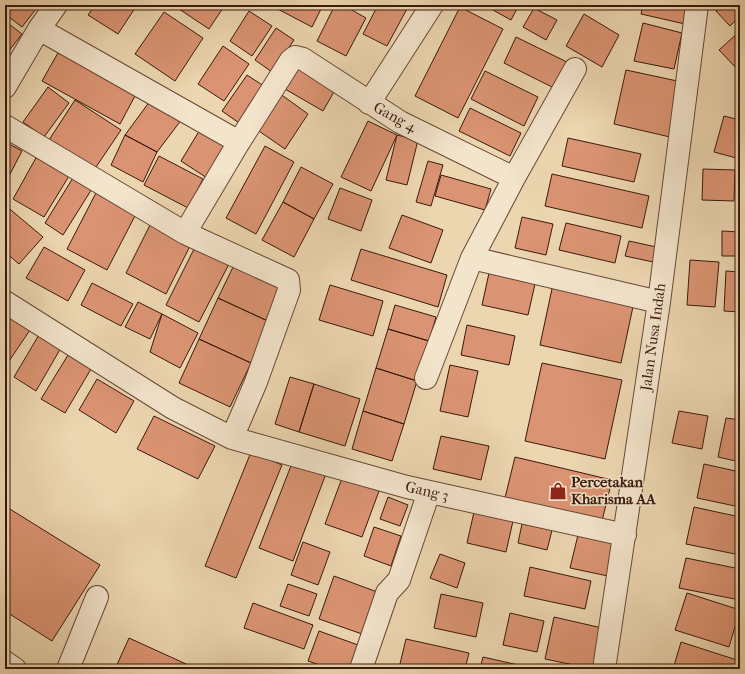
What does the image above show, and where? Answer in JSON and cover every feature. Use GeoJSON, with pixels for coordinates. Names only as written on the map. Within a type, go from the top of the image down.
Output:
{"type":"FeatureCollection","features":[{"type":"Feature","properties":{"kind":"street"},"geometry":{"type":"LineString","coordinates":[[5,87],[39,29],[56,5]]}},
{"type":"Feature","properties":{"kind":"street"},"geometry":{"type":"LineString","coordinates":[[369,103],[432,5]]}},
{"type":"Feature","properties":{"kind":"street","name":"Jalan Nusa Indah"},"geometry":{"type":"LineString","coordinates":[[604,669],[659,302],[697,5]]}},
{"type":"Feature","properties":{"kind":"street"},"geometry":{"type":"LineString","coordinates":[[39,29],[238,144],[186,233]]}},
{"type":"Feature","properties":{"kind":"street","name":"Gang 4"},"geometry":{"type":"LineString","coordinates":[[238,144],[290,60],[295,57],[303,58],[369,103],[400,122],[514,178]]}},
{"type":"Feature","properties":{"kind":"street"},"geometry":{"type":"LineString","coordinates":[[426,378],[472,258],[574,69]]}},
{"type":"Feature","properties":{"kind":"street"},"geometry":{"type":"LineString","coordinates":[[5,126],[186,233],[288,280],[289,290],[256,382],[232,438]]}},
{"type":"Feature","properties":{"kind":"street"},"geometry":{"type":"LineString","coordinates":[[472,258],[659,302]]}},
{"type":"Feature","properties":{"kind":"street","name":"Gang 3"},"geometry":{"type":"LineString","coordinates":[[5,302],[172,408],[232,438],[429,492],[625,535]]}},
{"type":"Feature","properties":{"kind":"street"},"geometry":{"type":"LineString","coordinates":[[361,669],[387,593],[399,580],[429,492]]}},
{"type":"Feature","properties":{"kind":"street"},"geometry":{"type":"LineString","coordinates":[[68,669],[97,597]]}},
{"type":"Feature","properties":{"kind":"street"},"geometry":{"type":"LineString","coordinates":[[5,662],[15,669]]}},
{"type":"Feature","properties":{"kind":"building"},"geometry":{"type":"Polygon","coordinates":[[[5,5],[39,5],[22,27],[5,14],[5,5]]]}},
{"type":"Feature","properties":{"kind":"building"},"geometry":{"type":"Polygon","coordinates":[[[95,5],[137,5],[118,34],[88,15],[95,5]]]}},
{"type":"Feature","properties":{"kind":"building"},"geometry":{"type":"Polygon","coordinates":[[[173,5],[225,5],[209,29],[173,5]]]}},
{"type":"Feature","properties":{"kind":"building"},"geometry":{"type":"Polygon","coordinates":[[[270,5],[323,5],[312,27],[270,5]]]}},
{"type":"Feature","properties":{"kind":"building"},"geometry":{"type":"Polygon","coordinates":[[[335,5],[343,5],[366,18],[346,56],[317,41],[335,5]]]}},
{"type":"Feature","properties":{"kind":"building"},"geometry":{"type":"Polygon","coordinates":[[[378,5],[409,5],[387,46],[363,34],[378,5]]]}},
{"type":"Feature","properties":{"kind":"building"},"geometry":{"type":"Polygon","coordinates":[[[484,5],[519,5],[511,20],[484,5]]]}},
{"type":"Feature","properties":{"kind":"building"},"geometry":{"type":"Polygon","coordinates":[[[643,5],[689,5],[685,24],[641,14],[643,5]]]}},
{"type":"Feature","properties":{"kind":"building"},"geometry":{"type":"Polygon","coordinates":[[[722,5],[740,5],[740,16],[730,26],[716,11],[722,5]]]}},
{"type":"Feature","properties":{"kind":"building"},"geometry":{"type":"Polygon","coordinates":[[[460,7],[503,29],[458,118],[415,96],[460,7]]]}},
{"type":"Feature","properties":{"kind":"building"},"geometry":{"type":"Polygon","coordinates":[[[534,8],[557,20],[546,40],[523,27],[534,8]]]}},
{"type":"Feature","properties":{"kind":"building"},"geometry":{"type":"Polygon","coordinates":[[[249,11],[272,26],[252,56],[230,41],[249,11]]]}},
{"type":"Feature","properties":{"kind":"building"},"geometry":{"type":"Polygon","coordinates":[[[164,12],[203,38],[175,81],[135,54],[164,12]]]}},
{"type":"Feature","properties":{"kind":"building"},"geometry":{"type":"Polygon","coordinates":[[[584,14],[619,35],[602,67],[566,46],[584,14]]]}},
{"type":"Feature","properties":{"kind":"building"},"geometry":{"type":"Polygon","coordinates":[[[5,21],[22,34],[5,56],[5,21]]]}},
{"type":"Feature","properties":{"kind":"building"},"geometry":{"type":"Polygon","coordinates":[[[643,23],[682,33],[674,69],[634,61],[643,23]]]}},
{"type":"Feature","properties":{"kind":"building"},"geometry":{"type":"Polygon","coordinates":[[[276,28],[294,40],[272,72],[255,60],[276,28]]]}},
{"type":"Feature","properties":{"kind":"building"},"geometry":{"type":"Polygon","coordinates":[[[740,31],[740,72],[719,50],[740,31]]]}},
{"type":"Feature","properties":{"kind":"building"},"geometry":{"type":"Polygon","coordinates":[[[516,37],[567,62],[554,88],[504,63],[516,37]]]}},
{"type":"Feature","properties":{"kind":"building"},"geometry":{"type":"Polygon","coordinates":[[[223,46],[249,64],[224,101],[198,84],[223,46]]]}},
{"type":"Feature","properties":{"kind":"building"},"geometry":{"type":"Polygon","coordinates":[[[59,51],[136,94],[120,124],[42,81],[59,51]]]}},
{"type":"Feature","properties":{"kind":"building"},"geometry":{"type":"Polygon","coordinates":[[[297,68],[335,90],[323,111],[285,89],[297,68]]]}},
{"type":"Feature","properties":{"kind":"building"},"geometry":{"type":"Polygon","coordinates":[[[626,70],[682,82],[670,137],[614,124],[626,70]]]}},
{"type":"Feature","properties":{"kind":"building"},"geometry":{"type":"Polygon","coordinates":[[[485,71],[538,97],[524,126],[471,99],[485,71]]]}},
{"type":"Feature","properties":{"kind":"building"},"geometry":{"type":"Polygon","coordinates":[[[247,75],[267,88],[242,125],[222,111],[247,75]]]}},
{"type":"Feature","properties":{"kind":"building"},"geometry":{"type":"Polygon","coordinates":[[[48,87],[69,103],[44,137],[23,122],[48,87]]]}},
{"type":"Feature","properties":{"kind":"building"},"geometry":{"type":"Polygon","coordinates":[[[279,93],[308,114],[285,149],[256,129],[279,93]]]}},
{"type":"Feature","properties":{"kind":"building"},"geometry":{"type":"Polygon","coordinates":[[[75,100],[121,130],[92,173],[47,143],[75,100]]]}},
{"type":"Feature","properties":{"kind":"building"},"geometry":{"type":"Polygon","coordinates":[[[150,101],[182,119],[157,152],[125,135],[150,101]]]}},
{"type":"Feature","properties":{"kind":"building"},"geometry":{"type":"Polygon","coordinates":[[[470,108],[521,133],[510,156],[459,131],[470,108]]]}},
{"type":"Feature","properties":{"kind":"building"},"geometry":{"type":"Polygon","coordinates":[[[724,116],[740,120],[740,159],[714,152],[724,116]]]}},
{"type":"Feature","properties":{"kind":"building"},"geometry":{"type":"Polygon","coordinates":[[[368,121],[397,135],[371,191],[341,177],[368,121]]]}},
{"type":"Feature","properties":{"kind":"building"},"geometry":{"type":"Polygon","coordinates":[[[201,128],[228,146],[207,178],[181,161],[201,128]]]}},
{"type":"Feature","properties":{"kind":"building"},"geometry":{"type":"Polygon","coordinates":[[[125,135],[157,152],[143,182],[111,165],[125,135]]]}},
{"type":"Feature","properties":{"kind":"building"},"geometry":{"type":"Polygon","coordinates":[[[397,135],[418,140],[407,185],[386,180],[397,135]]]}},
{"type":"Feature","properties":{"kind":"building"},"geometry":{"type":"Polygon","coordinates":[[[568,138],[641,154],[634,182],[562,166],[568,138]]]}},
{"type":"Feature","properties":{"kind":"building"},"geometry":{"type":"Polygon","coordinates":[[[9,144],[22,151],[9,176],[5,173],[5,152],[9,144]]]}},
{"type":"Feature","properties":{"kind":"building"},"geometry":{"type":"Polygon","coordinates":[[[265,146],[294,162],[256,234],[226,218],[265,146]]]}},
{"type":"Feature","properties":{"kind":"building"},"geometry":{"type":"Polygon","coordinates":[[[37,156],[69,176],[44,217],[13,199],[37,156]]]}},
{"type":"Feature","properties":{"kind":"building"},"geometry":{"type":"Polygon","coordinates":[[[159,156],[203,179],[188,208],[144,185],[159,156]]]}},
{"type":"Feature","properties":{"kind":"building"},"geometry":{"type":"Polygon","coordinates":[[[428,161],[443,165],[431,206],[416,202],[428,161]]]}},
{"type":"Feature","properties":{"kind":"building"},"geometry":{"type":"Polygon","coordinates":[[[301,167],[333,184],[314,219],[283,202],[301,167]]]}},
{"type":"Feature","properties":{"kind":"building"},"geometry":{"type":"Polygon","coordinates":[[[703,169],[735,170],[734,201],[702,200],[703,169]]]}},
{"type":"Feature","properties":{"kind":"building"},"geometry":{"type":"Polygon","coordinates":[[[76,173],[95,184],[63,235],[45,223],[76,173]]]}},
{"type":"Feature","properties":{"kind":"building"},"geometry":{"type":"Polygon","coordinates":[[[552,174],[649,196],[642,228],[545,206],[552,174]]]}},
{"type":"Feature","properties":{"kind":"building"},"geometry":{"type":"Polygon","coordinates":[[[441,175],[491,189],[485,210],[435,196],[441,175]]]}},
{"type":"Feature","properties":{"kind":"building"},"geometry":{"type":"Polygon","coordinates":[[[340,188],[372,200],[361,231],[328,219],[340,188]]]}},
{"type":"Feature","properties":{"kind":"building"},"geometry":{"type":"Polygon","coordinates":[[[98,189],[138,210],[107,270],[67,249],[98,189]]]}},
{"type":"Feature","properties":{"kind":"building"},"geometry":{"type":"Polygon","coordinates":[[[283,202],[314,219],[294,257],[262,240],[283,202]]]}},
{"type":"Feature","properties":{"kind":"building"},"geometry":{"type":"Polygon","coordinates":[[[5,205],[43,237],[19,264],[5,252],[5,205]]]}},
{"type":"Feature","properties":{"kind":"building"},"geometry":{"type":"Polygon","coordinates":[[[402,215],[443,230],[431,263],[389,248],[402,215]]]}},
{"type":"Feature","properties":{"kind":"building"},"geometry":{"type":"Polygon","coordinates":[[[522,217],[553,224],[546,255],[515,248],[522,217]]]}},
{"type":"Feature","properties":{"kind":"building"},"geometry":{"type":"Polygon","coordinates":[[[151,223],[191,244],[166,294],[126,273],[151,223]]]}},
{"type":"Feature","properties":{"kind":"building"},"geometry":{"type":"Polygon","coordinates":[[[566,223],[621,236],[615,263],[559,250],[566,223]]]}},
{"type":"Feature","properties":{"kind":"building"},"geometry":{"type":"Polygon","coordinates":[[[722,231],[740,232],[740,256],[722,256],[722,231]]]}},
{"type":"Feature","properties":{"kind":"building"},"geometry":{"type":"Polygon","coordinates":[[[629,241],[661,248],[658,263],[625,256],[629,241]]]}},
{"type":"Feature","properties":{"kind":"building"},"geometry":{"type":"Polygon","coordinates":[[[196,245],[230,262],[199,322],[166,305],[196,245]]]}},
{"type":"Feature","properties":{"kind":"building"},"geometry":{"type":"Polygon","coordinates":[[[44,247],[85,270],[68,301],[26,278],[44,247]]]}},
{"type":"Feature","properties":{"kind":"building"},"geometry":{"type":"Polygon","coordinates":[[[361,249],[447,275],[438,307],[351,280],[361,249]]]}},
{"type":"Feature","properties":{"kind":"building"},"geometry":{"type":"Polygon","coordinates":[[[690,260],[719,262],[715,307],[687,305],[690,260]]]}},
{"type":"Feature","properties":{"kind":"building"},"geometry":{"type":"Polygon","coordinates":[[[235,263],[286,288],[270,322],[218,298],[235,263]]]}},
{"type":"Feature","properties":{"kind":"building"},"geometry":{"type":"Polygon","coordinates":[[[726,271],[740,272],[740,312],[724,311],[726,271]]]}},
{"type":"Feature","properties":{"kind":"building"},"geometry":{"type":"Polygon","coordinates":[[[489,273],[535,284],[528,315],[482,305],[489,273]]]}},
{"type":"Feature","properties":{"kind":"building"},"geometry":{"type":"Polygon","coordinates":[[[92,283],[133,304],[121,326],[81,305],[92,283]]]}},
{"type":"Feature","properties":{"kind":"building"},"geometry":{"type":"Polygon","coordinates":[[[553,284],[634,302],[621,363],[540,345],[553,284]]]}},
{"type":"Feature","properties":{"kind":"building"},"geometry":{"type":"Polygon","coordinates":[[[330,285],[383,301],[373,336],[319,320],[330,285]]]}},
{"type":"Feature","properties":{"kind":"building"},"geometry":{"type":"Polygon","coordinates":[[[218,298],[270,322],[251,363],[199,339],[218,298]]]}},
{"type":"Feature","properties":{"kind":"building"},"geometry":{"type":"Polygon","coordinates":[[[138,302],[162,314],[150,339],[125,327],[138,302]]]}},
{"type":"Feature","properties":{"kind":"building"},"geometry":{"type":"Polygon","coordinates":[[[395,305],[436,317],[429,341],[388,329],[395,305]]]}},
{"type":"Feature","properties":{"kind":"building"},"geometry":{"type":"Polygon","coordinates":[[[162,314],[198,333],[180,368],[150,352],[162,314]]]}},
{"type":"Feature","properties":{"kind":"building"},"geometry":{"type":"Polygon","coordinates":[[[7,315],[30,330],[5,367],[5,317],[7,315]]]}},
{"type":"Feature","properties":{"kind":"building"},"geometry":{"type":"Polygon","coordinates":[[[467,325],[515,336],[509,365],[461,355],[467,325]]]}},
{"type":"Feature","properties":{"kind":"building"},"geometry":{"type":"Polygon","coordinates":[[[388,329],[429,341],[417,381],[376,368],[388,329]]]}},
{"type":"Feature","properties":{"kind":"building"},"geometry":{"type":"Polygon","coordinates":[[[40,333],[62,346],[36,391],[14,377],[40,333]]]}},
{"type":"Feature","properties":{"kind":"building"},"geometry":{"type":"Polygon","coordinates":[[[199,339],[251,363],[230,407],[179,383],[199,339]]]}},
{"type":"Feature","properties":{"kind":"building"},"geometry":{"type":"Polygon","coordinates":[[[68,355],[91,369],[65,413],[41,399],[68,355]]]}},
{"type":"Feature","properties":{"kind":"building"},"geometry":{"type":"Polygon","coordinates":[[[542,363],[622,380],[605,459],[525,441],[542,363]]]}},
{"type":"Feature","properties":{"kind":"building"},"geometry":{"type":"Polygon","coordinates":[[[450,365],[478,371],[468,417],[440,411],[450,365]]]}},
{"type":"Feature","properties":{"kind":"building"},"geometry":{"type":"Polygon","coordinates":[[[376,368],[417,381],[404,424],[363,411],[376,368]]]}},
{"type":"Feature","properties":{"kind":"building"},"geometry":{"type":"Polygon","coordinates":[[[290,377],[314,384],[299,432],[275,424],[290,377]]]}},
{"type":"Feature","properties":{"kind":"building"},"geometry":{"type":"Polygon","coordinates":[[[97,379],[134,401],[116,433],[79,410],[97,379]]]}},
{"type":"Feature","properties":{"kind":"building"},"geometry":{"type":"Polygon","coordinates":[[[314,384],[360,399],[345,446],[299,432],[314,384]]]}},
{"type":"Feature","properties":{"kind":"building"},"geometry":{"type":"Polygon","coordinates":[[[363,411],[404,424],[392,461],[352,449],[363,411]]]}},
{"type":"Feature","properties":{"kind":"building"},"geometry":{"type":"Polygon","coordinates":[[[679,411],[708,416],[702,449],[672,443],[679,411]]]}},
{"type":"Feature","properties":{"kind":"building"},"geometry":{"type":"Polygon","coordinates":[[[154,416],[215,446],[198,479],[137,449],[154,416]]]}},
{"type":"Feature","properties":{"kind":"building"},"geometry":{"type":"Polygon","coordinates":[[[726,418],[740,420],[740,462],[718,457],[726,418]]]}},
{"type":"Feature","properties":{"kind":"building"},"geometry":{"type":"Polygon","coordinates":[[[441,436],[489,446],[481,480],[433,469],[441,436]]]}},
{"type":"Feature","properties":{"kind":"building"},"geometry":{"type":"Polygon","coordinates":[[[251,452],[282,465],[236,578],[205,566],[251,452]]]}},
{"type":"Feature","properties":{"kind":"building","name":"Percetakan Kharisma AA"},"geometry":{"type":"Polygon","coordinates":[[[515,457],[612,480],[601,525],[504,502],[515,457]]]}},
{"type":"Feature","properties":{"kind":"building"},"geometry":{"type":"Polygon","coordinates":[[[294,458],[327,471],[293,561],[259,548],[294,458]]]}},
{"type":"Feature","properties":{"kind":"building"},"geometry":{"type":"Polygon","coordinates":[[[704,464],[740,472],[740,507],[697,498],[704,464]]]}},
{"type":"Feature","properties":{"kind":"building"},"geometry":{"type":"Polygon","coordinates":[[[342,478],[379,491],[362,537],[325,524],[342,478]]]}},
{"type":"Feature","properties":{"kind":"building"},"geometry":{"type":"Polygon","coordinates":[[[388,497],[408,505],[400,526],[380,519],[388,497]]]}},
{"type":"Feature","properties":{"kind":"building"},"geometry":{"type":"Polygon","coordinates":[[[5,506],[100,565],[52,641],[5,611],[5,506]]]}},
{"type":"Feature","properties":{"kind":"building"},"geometry":{"type":"Polygon","coordinates":[[[694,507],[740,517],[740,555],[686,544],[694,507]]]}},
{"type":"Feature","properties":{"kind":"building"},"geometry":{"type":"Polygon","coordinates":[[[474,512],[513,521],[506,552],[467,543],[474,512]]]}},
{"type":"Feature","properties":{"kind":"building"},"geometry":{"type":"Polygon","coordinates":[[[522,524],[552,530],[547,550],[518,543],[522,524]]]}},
{"type":"Feature","properties":{"kind":"building"},"geometry":{"type":"Polygon","coordinates":[[[374,527],[401,536],[391,566],[364,556],[374,527]]]}},
{"type":"Feature","properties":{"kind":"building"},"geometry":{"type":"Polygon","coordinates":[[[578,535],[616,543],[608,576],[570,568],[578,535]]]}},
{"type":"Feature","properties":{"kind":"building"},"geometry":{"type":"Polygon","coordinates":[[[303,542],[330,552],[318,585],[291,575],[303,542]]]}},
{"type":"Feature","properties":{"kind":"building"},"geometry":{"type":"Polygon","coordinates":[[[440,554],[465,563],[457,588],[430,578],[440,554]]]}},
{"type":"Feature","properties":{"kind":"building"},"geometry":{"type":"Polygon","coordinates":[[[686,558],[740,569],[740,600],[679,588],[686,558]]]}},
{"type":"Feature","properties":{"kind":"building"},"geometry":{"type":"Polygon","coordinates":[[[530,567],[591,581],[585,609],[524,596],[530,567]]]}},
{"type":"Feature","properties":{"kind":"building"},"geometry":{"type":"Polygon","coordinates":[[[334,576],[380,593],[365,635],[319,619],[334,576]]]}},
{"type":"Feature","properties":{"kind":"building"},"geometry":{"type":"Polygon","coordinates":[[[288,584],[317,594],[309,616],[280,606],[288,584]]]}},
{"type":"Feature","properties":{"kind":"building"},"geometry":{"type":"Polygon","coordinates":[[[687,593],[740,610],[729,647],[675,630],[687,593]]]}},
{"type":"Feature","properties":{"kind":"building"},"geometry":{"type":"Polygon","coordinates":[[[441,594],[483,603],[476,637],[434,628],[441,594]]]}},
{"type":"Feature","properties":{"kind":"building"},"geometry":{"type":"Polygon","coordinates":[[[253,603],[313,625],[304,649],[244,628],[253,603]]]}},
{"type":"Feature","properties":{"kind":"building"},"geometry":{"type":"Polygon","coordinates":[[[510,613],[544,621],[537,652],[503,645],[510,613]]]}},
{"type":"Feature","properties":{"kind":"building"},"geometry":{"type":"Polygon","coordinates":[[[554,617],[602,628],[593,669],[545,659],[554,617]]]}},
{"type":"Feature","properties":{"kind":"building"},"geometry":{"type":"Polygon","coordinates":[[[319,631],[361,646],[353,669],[331,669],[308,661],[319,631]]]}},
{"type":"Feature","properties":{"kind":"building"},"geometry":{"type":"Polygon","coordinates":[[[129,638],[197,669],[115,669],[129,638]]]}},
{"type":"Feature","properties":{"kind":"building"},"geometry":{"type":"Polygon","coordinates":[[[406,639],[469,653],[465,669],[399,668],[406,639]]]}},
{"type":"Feature","properties":{"kind":"building"},"geometry":{"type":"Polygon","coordinates":[[[681,642],[740,661],[740,669],[673,669],[681,642]]]}},
{"type":"Feature","properties":{"kind":"building"},"geometry":{"type":"Polygon","coordinates":[[[483,657],[536,669],[480,669],[483,657]]]}},
{"type":"Feature","properties":{"kind":"place","name":"Percetakan Kharisma AA"},"geometry":{"type":"Point","coordinates":[558,491]}}]}
